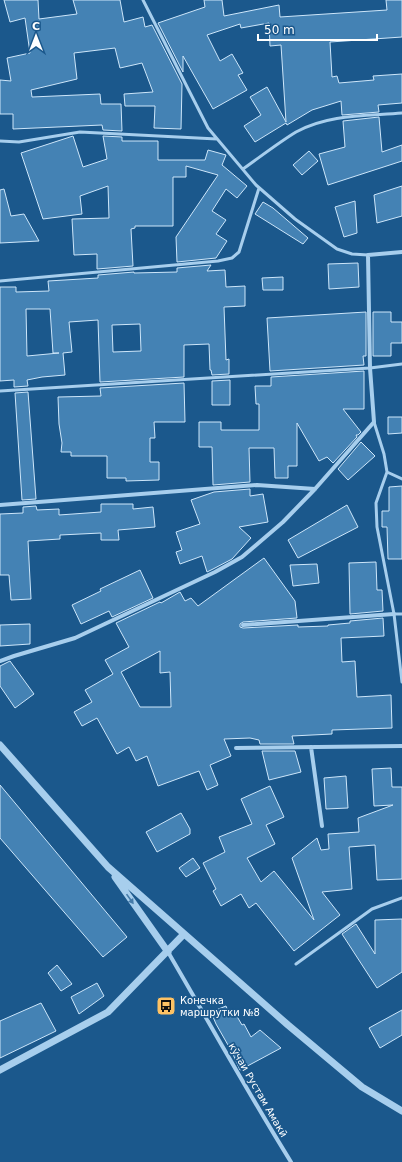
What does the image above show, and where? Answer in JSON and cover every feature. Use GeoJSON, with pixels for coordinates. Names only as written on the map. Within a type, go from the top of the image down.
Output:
{"type":"FeatureCollection","features":[{"type":"Feature","properties":{"kind":"street"},"geometry":{"type":"LineString","coordinates":[[0,661],[75,638],[215,572],[242,557],[283,522],[315,489],[374,422],[370,368],[368,255],[402,252]]}},
{"type":"Feature","properties":{"kind":"street"},"geometry":{"type":"LineString","coordinates":[[0,505],[257,485],[315,489]]}},
{"type":"Feature","properties":{"kind":"street"},"geometry":{"type":"LineString","coordinates":[[243,625],[394,614]]}},
{"type":"Feature","properties":{"kind":"street"},"geometry":{"type":"LineString","coordinates":[[0,745],[108,867],[168,952]]}},
{"type":"Feature","properties":{"kind":"street"},"geometry":{"type":"LineString","coordinates":[[236,748],[402,746]]}},
{"type":"Feature","properties":{"kind":"street"},"geometry":{"type":"LineString","coordinates":[[311,747],[322,826]]}},
{"type":"Feature","properties":{"kind":"street"},"geometry":{"type":"LineString","coordinates":[[108,867],[277,1016],[362,1086],[402,1111]]}},
{"type":"Feature","properties":{"kind":"street"},"geometry":{"type":"LineString","coordinates":[[0,1070],[108,1012],[184,934]]}},
{"type":"Feature","properties":{"kind":"street","name":"кӯчаи Рустам Амакӣ"},"geometry":{"type":"LineString","coordinates":[[168,952],[212,1026],[260,1113],[291,1162]]}},
{"type":"Feature","properties":{"kind":"lane"},"geometry":{"type":"LineString","coordinates":[[143,0],[208,128],[259,188],[295,219],[337,249],[352,254],[368,255]]}},
{"type":"Feature","properties":{"kind":"lane"},"geometry":{"type":"LineString","coordinates":[[243,169],[297,132],[317,124],[337,118],[402,113]]}},
{"type":"Feature","properties":{"kind":"lane"},"geometry":{"type":"LineString","coordinates":[[0,141],[19,142],[80,132],[217,139]]}},
{"type":"Feature","properties":{"kind":"lane"},"geometry":{"type":"LineString","coordinates":[[0,281],[218,261],[232,258],[239,252],[259,188]]}},
{"type":"Feature","properties":{"kind":"lane"},"geometry":{"type":"LineString","coordinates":[[0,391],[370,368],[402,364]]}},
{"type":"Feature","properties":{"kind":"lane"},"geometry":{"type":"LineString","coordinates":[[374,422],[387,472],[376,503],[377,527],[394,614],[402,682]]}},
{"type":"Feature","properties":{"kind":"lane"},"geometry":{"type":"LineString","coordinates":[[387,472],[402,479]]}},
{"type":"Feature","properties":{"kind":"lane"},"geometry":{"type":"LineString","coordinates":[[394,614],[402,614]]}},
{"type":"Feature","properties":{"kind":"lane"},"geometry":{"type":"LineString","coordinates":[[296,964],[372,909],[402,898]]}},
{"type":"Feature","properties":{"kind":"building"},"geometry":{"type":"Polygon","coordinates":[[[4,0],[38,0],[39,19],[77,14],[73,0],[120,0],[124,22],[143,17],[145,27],[152,25],[182,84],[181,129],[154,128],[155,106],[125,106],[124,94],[153,92],[142,63],[120,68],[115,48],[74,53],[77,79],[31,90],[32,97],[100,94],[101,104],[121,104],[122,131],[103,130],[102,125],[13,129],[13,114],[0,114],[0,80],[11,81],[7,58],[30,53],[25,18],[10,22],[4,0]]]}},
{"type":"Feature","properties":{"kind":"building"},"geometry":{"type":"Polygon","coordinates":[[[204,0],[222,0],[224,16],[279,5],[280,17],[387,10],[386,0],[402,0],[402,37],[330,42],[332,77],[337,76],[339,83],[374,80],[373,76],[402,74],[402,103],[378,105],[379,112],[342,115],[341,101],[312,110],[287,125],[286,123],[255,142],[244,126],[261,115],[250,97],[267,87],[286,122],[281,45],[270,46],[269,23],[241,28],[240,24],[207,35],[220,61],[232,54],[243,73],[238,75],[247,90],[213,109],[183,56],[183,72],[158,23],[205,7],[204,0]]]}},
{"type":"Feature","properties":{"kind":"building"},"geometry":{"type":"Polygon","coordinates":[[[379,117],[382,152],[402,145],[402,161],[328,185],[319,154],[345,147],[343,121],[379,117]]]}},
{"type":"Feature","properties":{"kind":"building"},"geometry":{"type":"Polygon","coordinates":[[[73,136],[83,167],[107,159],[103,136],[122,137],[122,141],[158,141],[158,160],[205,160],[208,150],[226,155],[222,165],[247,186],[237,198],[226,189],[212,211],[226,220],[216,234],[227,241],[216,258],[177,262],[176,237],[218,175],[186,166],[186,177],[173,177],[173,226],[135,226],[135,228],[131,229],[133,266],[97,269],[97,254],[74,255],[72,219],[109,218],[108,186],[80,196],[82,214],[43,219],[21,153],[73,136]]]}},
{"type":"Feature","properties":{"kind":"building"},"geometry":{"type":"Polygon","coordinates":[[[309,151],[318,161],[302,175],[293,165],[309,151]]]}},
{"type":"Feature","properties":{"kind":"building"},"geometry":{"type":"Polygon","coordinates":[[[402,186],[402,216],[377,223],[374,195],[402,186]]]}},
{"type":"Feature","properties":{"kind":"building"},"geometry":{"type":"Polygon","coordinates":[[[4,189],[11,216],[24,214],[39,241],[0,243],[0,190],[4,189]]]}},
{"type":"Feature","properties":{"kind":"building"},"geometry":{"type":"Polygon","coordinates":[[[355,201],[357,233],[344,237],[335,207],[355,201]]]}},
{"type":"Feature","properties":{"kind":"building"},"geometry":{"type":"Polygon","coordinates":[[[263,202],[273,208],[308,238],[303,244],[255,214],[263,202]]]}},
{"type":"Feature","properties":{"kind":"building"},"geometry":{"type":"Polygon","coordinates":[[[358,263],[359,287],[329,289],[328,264],[358,263]]]}},
{"type":"Feature","properties":{"kind":"building"},"geometry":{"type":"Polygon","coordinates":[[[211,265],[207,271],[225,270],[226,287],[245,286],[245,306],[224,307],[226,360],[229,359],[229,374],[212,375],[210,370],[209,344],[184,345],[184,377],[100,382],[98,320],[69,322],[72,352],[63,353],[65,375],[27,380],[28,386],[14,387],[14,380],[0,381],[0,287],[16,287],[16,292],[49,291],[48,281],[98,278],[98,275],[134,272],[177,272],[177,268],[211,265]],[[26,309],[27,356],[59,353],[53,353],[50,309],[26,309]],[[140,324],[112,325],[113,352],[141,351],[140,324]]]}},
{"type":"Feature","properties":{"kind":"building"},"geometry":{"type":"Polygon","coordinates":[[[283,277],[283,290],[263,290],[262,278],[283,277]]]}},
{"type":"Feature","properties":{"kind":"building"},"geometry":{"type":"Polygon","coordinates":[[[366,312],[366,356],[363,356],[364,365],[270,371],[267,318],[366,312]]]}},
{"type":"Feature","properties":{"kind":"building"},"geometry":{"type":"Polygon","coordinates":[[[373,312],[391,312],[391,322],[402,322],[402,343],[391,343],[391,356],[373,356],[373,312]]]}},
{"type":"Feature","properties":{"kind":"building"},"geometry":{"type":"Polygon","coordinates":[[[364,371],[364,409],[343,409],[361,432],[356,435],[357,437],[333,463],[327,457],[319,461],[297,423],[297,466],[288,466],[288,478],[275,478],[274,448],[249,448],[250,482],[213,485],[212,447],[199,447],[199,422],[221,422],[221,430],[259,430],[259,404],[256,404],[255,386],[271,386],[271,377],[364,371]]]}},
{"type":"Feature","properties":{"kind":"building"},"geometry":{"type":"Polygon","coordinates":[[[230,380],[230,405],[212,405],[212,381],[230,380]]]}},
{"type":"Feature","properties":{"kind":"building"},"geometry":{"type":"Polygon","coordinates":[[[184,383],[185,422],[154,422],[155,438],[150,438],[150,462],[159,462],[159,480],[126,481],[126,478],[107,478],[107,456],[71,456],[71,452],[61,452],[62,443],[59,424],[58,397],[101,396],[100,388],[184,383]]]}},
{"type":"Feature","properties":{"kind":"building"},"geometry":{"type":"Polygon","coordinates":[[[28,392],[36,499],[22,500],[15,393],[28,392]]]}},
{"type":"Feature","properties":{"kind":"building"},"geometry":{"type":"Polygon","coordinates":[[[388,417],[402,417],[402,433],[388,434],[388,417]]]}},
{"type":"Feature","properties":{"kind":"building"},"geometry":{"type":"Polygon","coordinates":[[[361,442],[375,456],[348,480],[338,469],[361,442]]]}},
{"type":"Feature","properties":{"kind":"building"},"geometry":{"type":"Polygon","coordinates":[[[402,486],[402,559],[388,559],[387,527],[382,527],[382,511],[389,511],[389,487],[402,486]]]}},
{"type":"Feature","properties":{"kind":"building"},"geometry":{"type":"Polygon","coordinates":[[[250,489],[250,496],[263,494],[268,522],[239,527],[251,538],[232,559],[207,572],[202,556],[180,564],[176,552],[182,550],[176,532],[200,524],[191,500],[214,492],[250,489]]]}},
{"type":"Feature","properties":{"kind":"building"},"geometry":{"type":"Polygon","coordinates":[[[101,504],[133,504],[133,509],[153,507],[155,527],[118,530],[119,540],[101,540],[101,533],[60,535],[60,539],[28,541],[31,599],[11,600],[9,575],[0,575],[0,514],[23,513],[23,507],[36,506],[37,510],[59,509],[59,515],[101,512],[101,504]]]}},
{"type":"Feature","properties":{"kind":"building"},"geometry":{"type":"Polygon","coordinates":[[[347,505],[358,527],[298,558],[288,540],[347,505]]]}},
{"type":"Feature","properties":{"kind":"building"},"geometry":{"type":"Polygon","coordinates":[[[264,558],[295,601],[297,618],[243,622],[240,624],[240,627],[298,625],[298,627],[328,626],[350,623],[350,621],[383,618],[384,636],[341,638],[342,662],[355,661],[357,697],[391,695],[392,728],[332,730],[332,734],[292,736],[294,744],[260,744],[259,740],[250,738],[224,739],[231,756],[210,765],[218,785],[207,790],[199,771],[158,786],[147,756],[136,761],[129,747],[117,754],[97,718],[82,726],[74,712],[92,702],[85,690],[113,674],[105,660],[129,647],[116,623],[160,602],[161,603],[180,592],[185,601],[191,598],[198,606],[264,558]],[[160,651],[121,672],[140,707],[171,707],[170,672],[160,673],[160,651]]]}},
{"type":"Feature","properties":{"kind":"building"},"geometry":{"type":"Polygon","coordinates":[[[376,562],[377,590],[382,590],[383,611],[350,614],[349,563],[376,562]]]}},
{"type":"Feature","properties":{"kind":"building"},"geometry":{"type":"Polygon","coordinates":[[[317,564],[319,583],[293,586],[290,565],[317,564]]]}},
{"type":"Feature","properties":{"kind":"building"},"geometry":{"type":"Polygon","coordinates":[[[140,570],[153,598],[112,617],[109,611],[81,624],[72,605],[101,591],[100,589],[140,570]]]}},
{"type":"Feature","properties":{"kind":"building"},"geometry":{"type":"Polygon","coordinates":[[[30,624],[30,644],[0,646],[0,625],[30,624]]]}},
{"type":"Feature","properties":{"kind":"building"},"geometry":{"type":"Polygon","coordinates":[[[10,661],[34,694],[15,708],[0,686],[0,666],[10,661]]]}},
{"type":"Feature","properties":{"kind":"building"},"geometry":{"type":"Polygon","coordinates":[[[262,751],[295,751],[301,772],[269,780],[262,751]]]}},
{"type":"Feature","properties":{"kind":"building"},"geometry":{"type":"Polygon","coordinates":[[[391,768],[392,787],[402,787],[402,879],[377,880],[375,845],[349,847],[352,889],[322,892],[340,915],[294,951],[256,903],[249,908],[241,894],[221,906],[213,891],[216,889],[203,863],[225,852],[219,837],[252,824],[241,799],[270,786],[284,817],[266,825],[275,844],[247,858],[261,882],[274,871],[314,920],[292,858],[317,838],[321,850],[329,849],[328,834],[359,832],[358,818],[393,805],[374,806],[372,769],[391,768]]]}},
{"type":"Feature","properties":{"kind":"building"},"geometry":{"type":"Polygon","coordinates":[[[346,776],[348,808],[326,809],[324,778],[346,776]]]}},
{"type":"Feature","properties":{"kind":"building"},"geometry":{"type":"Polygon","coordinates":[[[0,785],[127,937],[103,957],[0,838],[0,785]]]}},
{"type":"Feature","properties":{"kind":"building"},"geometry":{"type":"Polygon","coordinates":[[[181,813],[190,829],[190,834],[157,852],[146,832],[181,813]]]}},
{"type":"Feature","properties":{"kind":"building"},"geometry":{"type":"Polygon","coordinates":[[[193,858],[200,868],[186,877],[179,868],[193,858]]]}},
{"type":"Feature","properties":{"kind":"building"},"geometry":{"type":"Polygon","coordinates":[[[402,919],[402,972],[377,988],[342,934],[356,924],[375,954],[375,920],[402,919]]]}},
{"type":"Feature","properties":{"kind":"building"},"geometry":{"type":"Polygon","coordinates":[[[57,965],[72,984],[61,991],[48,973],[57,965]]]}},
{"type":"Feature","properties":{"kind":"building"},"geometry":{"type":"Polygon","coordinates":[[[97,983],[104,996],[79,1014],[71,997],[97,983]]]}},
{"type":"Feature","properties":{"kind":"building"},"geometry":{"type":"Polygon","coordinates":[[[41,1003],[56,1031],[0,1058],[0,1021],[41,1003]]]}},
{"type":"Feature","properties":{"kind":"building"},"geometry":{"type":"Polygon","coordinates":[[[226,1006],[230,1016],[235,1013],[242,1025],[244,1024],[251,1037],[260,1030],[281,1048],[240,1070],[211,1012],[226,1006]]]}},
{"type":"Feature","properties":{"kind":"building"},"geometry":{"type":"Polygon","coordinates":[[[402,1010],[402,1035],[380,1048],[369,1028],[402,1010]]]}},
{"type":"Feature","properties":{"kind":"place","name":"Конечка маршрутки №8"},"geometry":{"type":"Point","coordinates":[166,1006]}}]}
